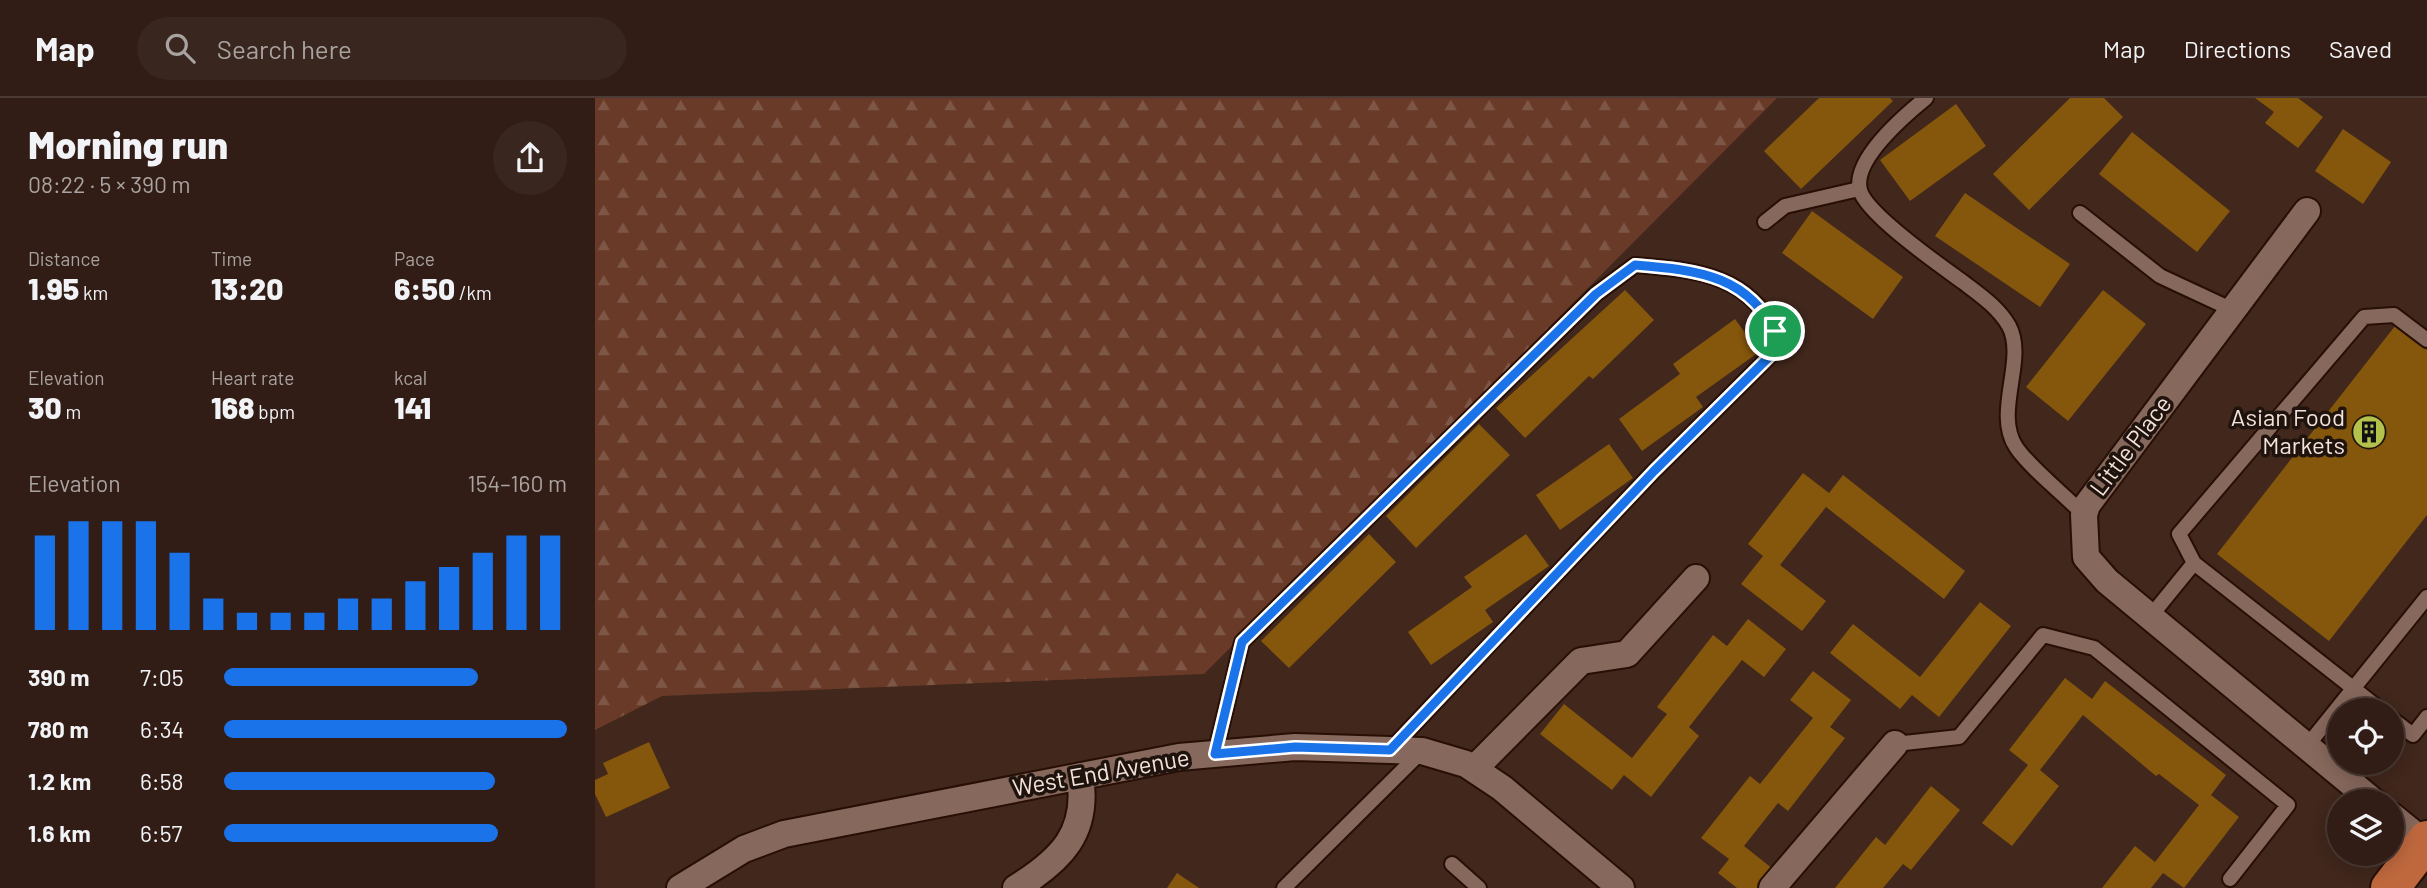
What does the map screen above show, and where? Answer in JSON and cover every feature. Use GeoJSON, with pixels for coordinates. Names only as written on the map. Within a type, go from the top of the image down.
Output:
{"type":"FeatureCollection","features":[{"type":"Feature","properties":{"kind":"highway"},"geometry":{"type":"LineString","coordinates":[[2390,888],[2426,841]]}},
{"type":"Feature","properties":{"kind":"street","name":"Little Place"},"geometry":{"type":"LineString","coordinates":[[2307,211],[2087,505],[2084,514],[2086,557],[2107,581],[2358,789]]}},
{"type":"Feature","properties":{"kind":"street"},"geometry":{"type":"LineString","coordinates":[[1474,769],[1581,662],[1627,654],[1696,578]]}},
{"type":"Feature","properties":{"kind":"street"},"geometry":{"type":"LineString","coordinates":[[1772,888],[1895,744]]}},
{"type":"Feature","properties":{"kind":"street","name":"West End Avenue"},"geometry":{"type":"LineString","coordinates":[[680,888],[744,849],[784,834],[1179,757],[1295,747],[1422,751],[1466,764],[1502,789],[1621,888]]}},
{"type":"Feature","properties":{"kind":"street"},"geometry":{"type":"LineString","coordinates":[[1016,888],[1058,859],[1066,849],[1084,798],[1080,776]]}},
{"type":"Feature","properties":{"kind":"street"},"geometry":{"type":"LineString","coordinates":[[2404,825],[2426,841]]}},
{"type":"Feature","properties":{"kind":"lane"},"geometry":{"type":"LineString","coordinates":[[1926,98],[1904,116],[1874,148],[1861,174],[1860,189],[1867,203],[1923,253],[1994,306],[2010,328],[2014,348],[2007,424],[2016,447],[2084,514]]}},
{"type":"Feature","properties":{"kind":"lane"},"geometry":{"type":"LineString","coordinates":[[1765,222],[1785,206],[1860,189]]}},
{"type":"Feature","properties":{"kind":"lane"},"geometry":{"type":"LineString","coordinates":[[2080,213],[2160,276],[2233,310]]}},
{"type":"Feature","properties":{"kind":"lane"},"geometry":{"type":"LineString","coordinates":[[1215,754],[1242,642],[1596,294],[1635,265],[1692,270],[1718,277],[1763,309],[1779,342],[1774,352],[1654,471],[1390,750]]}},
{"type":"Feature","properties":{"kind":"lane"},"geometry":{"type":"LineString","coordinates":[[2364,698],[2194,563],[2179,534],[2364,317],[2394,315],[2427,340]]}},
{"type":"Feature","properties":{"kind":"lane"},"geometry":{"type":"LineString","coordinates":[[2150,617],[2194,563]]}},
{"type":"Feature","properties":{"kind":"lane"},"geometry":{"type":"LineString","coordinates":[[2307,746],[2427,597]]}},
{"type":"Feature","properties":{"kind":"lane"},"geometry":{"type":"LineString","coordinates":[[1895,744],[1959,737],[2043,635],[2094,648],[2288,805],[2230,879]]}},
{"type":"Feature","properties":{"kind":"lane"},"geometry":{"type":"LineString","coordinates":[[2404,728],[2413,735],[2427,717]]}},
{"type":"Feature","properties":{"kind":"lane"},"geometry":{"type":"LineString","coordinates":[[1285,888],[1422,751]]}},
{"type":"Feature","properties":{"kind":"lane"},"geometry":{"type":"LineString","coordinates":[[1452,864],[1479,888]]}},
{"type":"Feature","properties":{"kind":"green space"},"geometry":{"type":"Polygon","coordinates":[[[595,98],[1777,98],[1204,674],[662,696],[595,730],[595,98]]]}},
{"type":"Feature","properties":{"kind":"building"},"geometry":{"type":"Polygon","coordinates":[[[1819,98],[1890,98],[1893,101],[1801,189],[1764,151],[1819,98]]]}},
{"type":"Feature","properties":{"kind":"building"},"geometry":{"type":"Polygon","coordinates":[[[2070,98],[2104,98],[2123,117],[2029,210],[1993,174],[2070,98]]]}},
{"type":"Feature","properties":{"kind":"building"},"geometry":{"type":"Polygon","coordinates":[[[2255,98],[2298,98],[2323,117],[2298,148],[2265,123],[2274,112],[2255,98]]]}},
{"type":"Feature","properties":{"kind":"building"},"geometry":{"type":"Polygon","coordinates":[[[1956,104],[1986,146],[1910,201],[1880,160],[1956,104]]]}},
{"type":"Feature","properties":{"kind":"building"},"geometry":{"type":"Polygon","coordinates":[[[2343,129],[2391,162],[2363,204],[2315,171],[2343,129]]]}},
{"type":"Feature","properties":{"kind":"building"},"geometry":{"type":"Polygon","coordinates":[[[2132,132],[2230,211],[2197,252],[2099,174],[2132,132]]]}},
{"type":"Feature","properties":{"kind":"building"},"geometry":{"type":"Polygon","coordinates":[[[1965,193],[2070,264],[2040,307],[1935,236],[1965,193]]]}},
{"type":"Feature","properties":{"kind":"building"},"geometry":{"type":"Polygon","coordinates":[[[1812,211],[1903,277],[1873,319],[1782,253],[1812,211]]]}},
{"type":"Feature","properties":{"kind":"building"},"geometry":{"type":"Polygon","coordinates":[[[1625,290],[1654,320],[1593,379],[1589,376],[1525,438],[1496,408],[1625,290]]]}},
{"type":"Feature","properties":{"kind":"building"},"geometry":{"type":"Polygon","coordinates":[[[2103,290],[2146,324],[2068,421],[2026,387],[2103,290]]]}},
{"type":"Feature","properties":{"kind":"building"},"geometry":{"type":"Polygon","coordinates":[[[1735,319],[1759,352],[1696,397],[1703,407],[1642,451],[1619,419],[1680,374],[1673,364],[1735,319]]]}},
{"type":"Feature","properties":{"kind":"building","name":"Asian Food Markets"},"geometry":{"type":"Polygon","coordinates":[[[2395,326],[2427,350],[2427,515],[2329,641],[2217,554],[2395,326]]]}},
{"type":"Feature","properties":{"kind":"building"},"geometry":{"type":"Polygon","coordinates":[[[1479,424],[1510,455],[1416,548],[1386,516],[1479,424]]]}},
{"type":"Feature","properties":{"kind":"building"},"geometry":{"type":"Polygon","coordinates":[[[1609,444],[1633,478],[1560,530],[1536,495],[1609,444]]]}},
{"type":"Feature","properties":{"kind":"building"},"geometry":{"type":"Polygon","coordinates":[[[1803,473],[1829,493],[1843,475],[1965,571],[1944,599],[1826,507],[1780,565],[1826,601],[1802,631],[1741,584],[1763,556],[1748,544],[1803,473]]]}},
{"type":"Feature","properties":{"kind":"building"},"geometry":{"type":"Polygon","coordinates":[[[1369,534],[1396,562],[1289,668],[1261,641],[1369,534]]]}},
{"type":"Feature","properties":{"kind":"building"},"geometry":{"type":"Polygon","coordinates":[[[1526,534],[1549,566],[1485,610],[1493,622],[1431,665],[1408,632],[1472,587],[1464,577],[1526,534]]]}},
{"type":"Feature","properties":{"kind":"building"},"geometry":{"type":"Polygon","coordinates":[[[1980,602],[2011,626],[1939,717],[1912,695],[1900,709],[1830,653],[1853,624],[1920,677],[1980,602]]]}},
{"type":"Feature","properties":{"kind":"building"},"geometry":{"type":"Polygon","coordinates":[[[1748,619],[1786,649],[1764,677],[1742,660],[1689,727],[1699,736],[1651,797],[1624,775],[1612,790],[1540,734],[1564,704],[1632,758],[1667,714],[1657,707],[1713,635],[1727,646],[1748,619]]]}},
{"type":"Feature","properties":{"kind":"building"},"geometry":{"type":"Polygon","coordinates":[[[1813,671],[1851,700],[1830,727],[1845,738],[1788,811],[1778,803],[1744,846],[1773,869],[1758,888],[1737,888],[1718,873],[1729,859],[1701,838],[1750,776],[1760,784],[1813,718],[1790,700],[1813,671]]]}},
{"type":"Feature","properties":{"kind":"building"},"geometry":{"type":"Polygon","coordinates":[[[2065,678],[2092,699],[2105,681],[2226,775],[2211,795],[2239,817],[2184,888],[2163,873],[2151,888],[2102,888],[2135,846],[2155,862],[2199,805],[2159,774],[2156,776],[2083,715],[2040,770],[2059,786],[2012,846],[1982,823],[2028,765],[2009,750],[2065,678]]]}},
{"type":"Feature","properties":{"kind":"building"},"geometry":{"type":"Polygon","coordinates":[[[649,742],[670,788],[606,817],[595,794],[595,780],[608,774],[603,763],[649,742]]]}},
{"type":"Feature","properties":{"kind":"building"},"geometry":{"type":"Polygon","coordinates":[[[1931,786],[1960,810],[1911,870],[1903,864],[1883,888],[1835,888],[1876,837],[1885,845],[1931,786]]]}},
{"type":"Feature","properties":{"kind":"building"},"geometry":{"type":"Polygon","coordinates":[[[1177,873],[1199,888],[1167,888],[1177,873]]]}},
{"type":"Feature","properties":{"kind":"place","name":"Asian Food Markets"},"geometry":{"type":"Point","coordinates":[2369,432]}},
{"type":"Feature","properties":{"kind":"route"},"geometry":{"type":"LineString","coordinates":[[1635,265],[1692,270],[1718,277],[1763,309],[1775,331],[1779,342],[1774,352],[1654,471],[1390,750],[1295,747],[1215,754],[1242,642],[1596,294],[1635,265]]}}]}
